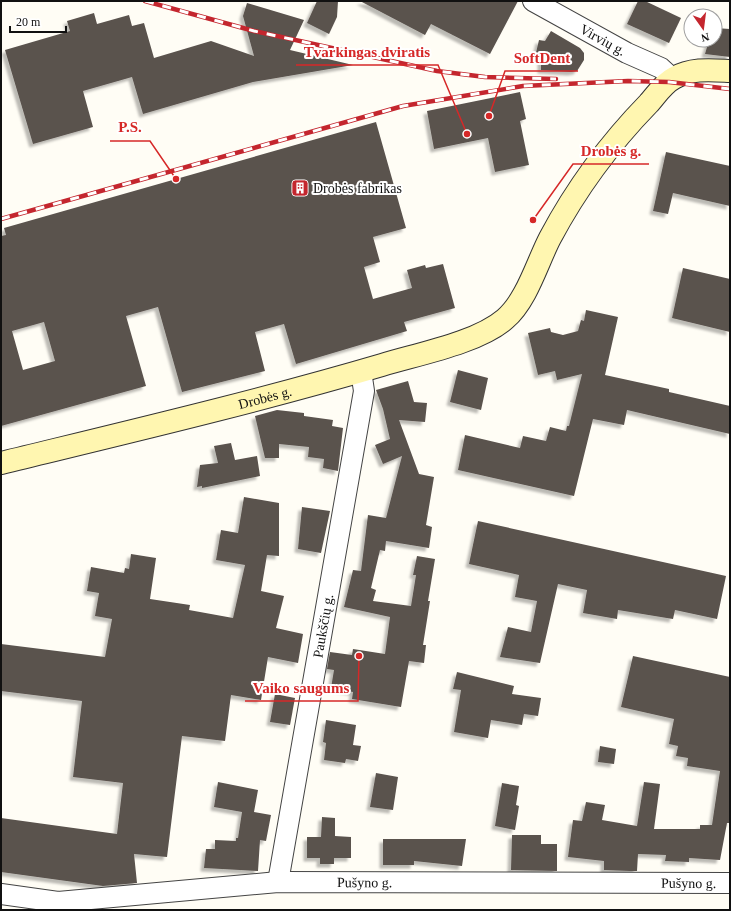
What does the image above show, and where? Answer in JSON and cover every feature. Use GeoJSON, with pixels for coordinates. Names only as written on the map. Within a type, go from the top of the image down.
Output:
{"type":"FeatureCollection","features":[{"type":"Feature","properties":{"kind":"street","name":"Virvių g."},"geometry":{"type":"LineString","coordinates":[[533,1],[627,53],[660,68],[673,79]]}},
{"type":"Feature","properties":{"kind":"street","name":"Drobės g."},"geometry":{"type":"LineString","coordinates":[[1,463],[194,416],[362,371],[466,339],[490,329],[506,318],[518,304],[550,238],[574,198],[629,124],[673,79],[690,71],[706,70],[730,72]]}},
{"type":"Feature","properties":{"kind":"street","name":"Paukščių g."},"geometry":{"type":"LineString","coordinates":[[278,882],[364,391],[362,371]]}},
{"type":"Feature","properties":{"kind":"street","name":"Pušyno g."},"geometry":{"type":"LineString","coordinates":[[1,894],[57,906],[278,882],[730,883]]}},
{"type":"Feature","properties":{"kind":"building"},"geometry":{"type":"Polygon","coordinates":[[[317,1],[338,1],[337,17],[329,34],[307,23],[317,1]]]}},
{"type":"Feature","properties":{"kind":"building"},"geometry":{"type":"Polygon","coordinates":[[[360,1],[518,1],[490,54],[431,24],[425,35],[360,1]]]}},
{"type":"Feature","properties":{"kind":"building"},"geometry":{"type":"Polygon","coordinates":[[[638,1],[645,1],[681,18],[669,43],[627,24],[638,1]]]}},
{"type":"Feature","properties":{"kind":"building"},"geometry":{"type":"Polygon","coordinates":[[[247,3],[304,20],[290,50],[353,65],[253,82],[143,114],[132,77],[83,91],[93,127],[33,144],[5,50],[70,31],[67,21],[94,13],[97,24],[129,15],[132,26],[144,23],[154,58],[211,41],[254,56],[243,16],[247,3]]]}},
{"type":"Feature","properties":{"kind":"building"},"geometry":{"type":"Polygon","coordinates":[[[723,29],[730,29],[730,57],[705,54],[707,48],[723,48],[723,29]]]}},
{"type":"Feature","properties":{"kind":"building"},"geometry":{"type":"Polygon","coordinates":[[[551,31],[580,48],[584,53],[584,60],[577,71],[541,70],[541,58],[535,57],[539,40],[545,41],[551,31]]]}},
{"type":"Feature","properties":{"kind":"building"},"geometry":{"type":"Polygon","coordinates":[[[520,92],[526,119],[520,121],[529,165],[495,172],[488,138],[434,149],[427,111],[520,92]]]}},
{"type":"Feature","properties":{"kind":"building"},"geometry":{"type":"Polygon","coordinates":[[[376,122],[406,228],[373,237],[380,262],[364,267],[373,299],[412,288],[407,270],[425,265],[426,268],[443,264],[455,308],[404,322],[407,331],[296,364],[284,324],[255,332],[265,371],[182,392],[158,307],[126,316],[146,386],[1,426],[1,236],[6,235],[4,228],[376,122]],[[44,322],[12,331],[23,370],[55,361],[44,322]]]}},
{"type":"Feature","properties":{"kind":"building"},"geometry":{"type":"Polygon","coordinates":[[[666,152],[730,166],[730,206],[673,193],[668,214],[653,211],[666,152]]]}},
{"type":"Feature","properties":{"kind":"building"},"geometry":{"type":"Polygon","coordinates":[[[683,268],[730,279],[730,332],[672,318],[683,268]]]}},
{"type":"Feature","properties":{"kind":"building"},"geometry":{"type":"Polygon","coordinates":[[[586,310],[618,317],[605,375],[669,389],[669,392],[730,406],[730,434],[627,410],[624,425],[593,419],[574,496],[458,470],[465,435],[520,448],[523,436],[546,441],[550,427],[566,431],[567,426],[569,426],[582,374],[557,380],[555,371],[538,375],[528,333],[550,328],[551,332],[563,335],[578,331],[581,320],[584,321],[586,310]]]}},
{"type":"Feature","properties":{"kind":"building"},"geometry":{"type":"Polygon","coordinates":[[[458,370],[488,378],[481,410],[450,402],[458,370]]]}},
{"type":"Feature","properties":{"kind":"building"},"geometry":{"type":"Polygon","coordinates":[[[408,381],[414,402],[427,403],[425,422],[399,420],[419,474],[434,477],[426,525],[432,527],[429,548],[386,541],[385,551],[380,550],[371,588],[376,590],[373,601],[411,606],[416,575],[413,575],[417,556],[435,559],[423,645],[426,645],[424,663],[409,661],[401,707],[352,699],[353,692],[331,688],[334,670],[327,669],[330,652],[352,655],[353,649],[385,654],[390,617],[344,607],[353,570],[361,571],[368,515],[386,518],[402,456],[383,464],[375,445],[390,439],[383,409],[376,390],[408,381]]]}},
{"type":"Feature","properties":{"kind":"building"},"geometry":{"type":"Polygon","coordinates":[[[277,410],[304,413],[304,416],[333,420],[332,426],[343,428],[338,471],[323,468],[324,459],[308,457],[309,447],[279,444],[279,458],[265,458],[255,416],[277,410]]]}},
{"type":"Feature","properties":{"kind":"building"},"geometry":{"type":"Polygon","coordinates":[[[231,443],[235,460],[257,456],[260,476],[202,488],[202,486],[197,487],[200,465],[218,463],[214,446],[231,443]]]}},
{"type":"Feature","properties":{"kind":"building"},"geometry":{"type":"Polygon","coordinates":[[[244,497],[279,503],[279,556],[267,555],[261,591],[284,596],[276,628],[303,634],[298,663],[268,657],[261,700],[231,695],[225,741],[182,736],[167,857],[134,854],[137,883],[103,886],[1,872],[1,818],[117,834],[123,783],[73,777],[82,701],[1,691],[1,644],[105,657],[112,619],[95,616],[99,593],[87,591],[91,567],[124,573],[125,568],[129,569],[131,554],[156,558],[150,599],[190,605],[189,610],[233,618],[245,565],[216,560],[221,530],[238,533],[244,497]]]}},
{"type":"Feature","properties":{"kind":"building"},"geometry":{"type":"Polygon","coordinates":[[[302,507],[330,511],[321,553],[298,549],[302,507]]]}},
{"type":"Feature","properties":{"kind":"building"},"geometry":{"type":"Polygon","coordinates":[[[478,521],[726,576],[717,619],[675,610],[673,619],[618,610],[617,619],[583,613],[587,590],[558,584],[540,663],[500,657],[508,627],[531,632],[537,601],[515,597],[519,575],[469,564],[478,521]]]}},
{"type":"Feature","properties":{"kind":"building"},"geometry":{"type":"Polygon","coordinates":[[[633,656],[730,677],[730,823],[727,823],[720,860],[689,858],[689,862],[665,861],[666,855],[638,854],[637,871],[630,871],[604,870],[604,861],[568,857],[573,820],[582,821],[586,802],[605,805],[602,820],[637,826],[644,782],[660,784],[654,829],[700,829],[700,825],[712,825],[720,771],[687,766],[688,758],[676,756],[678,746],[669,744],[674,719],[621,707],[633,656]]]}},
{"type":"Feature","properties":{"kind":"building"},"geometry":{"type":"Polygon","coordinates":[[[457,672],[514,686],[512,694],[541,698],[538,716],[524,714],[522,725],[491,720],[488,738],[454,732],[461,690],[453,689],[457,672]]]}},
{"type":"Feature","properties":{"kind":"building"},"geometry":{"type":"Polygon","coordinates":[[[275,694],[295,698],[290,725],[270,722],[275,694]]]}},
{"type":"Feature","properties":{"kind":"building"},"geometry":{"type":"Polygon","coordinates":[[[326,720],[356,725],[353,745],[361,746],[358,761],[346,759],[345,763],[324,760],[326,743],[323,742],[326,720]]]}},
{"type":"Feature","properties":{"kind":"building"},"geometry":{"type":"Polygon","coordinates":[[[600,746],[616,749],[614,764],[598,762],[600,746]]]}},
{"type":"Feature","properties":{"kind":"building"},"geometry":{"type":"Polygon","coordinates":[[[376,773],[398,777],[393,810],[370,807],[376,773]]]}},
{"type":"Feature","properties":{"kind":"building"},"geometry":{"type":"Polygon","coordinates":[[[218,782],[258,790],[254,812],[271,815],[266,841],[260,840],[258,871],[204,868],[206,849],[215,849],[215,840],[236,841],[236,838],[238,838],[242,812],[214,807],[218,782]]]}},
{"type":"Feature","properties":{"kind":"building"},"geometry":{"type":"Polygon","coordinates":[[[502,783],[519,786],[516,805],[519,806],[515,830],[495,826],[502,783]]]}},
{"type":"Feature","properties":{"kind":"building"},"geometry":{"type":"Polygon","coordinates":[[[322,817],[335,818],[335,836],[351,837],[351,858],[334,858],[334,864],[320,864],[320,858],[307,858],[307,837],[321,837],[322,817]]]}},
{"type":"Feature","properties":{"kind":"building"},"geometry":{"type":"Polygon","coordinates":[[[512,835],[541,835],[541,844],[557,844],[557,871],[511,870],[512,835]]]}},
{"type":"Feature","properties":{"kind":"building"},"geometry":{"type":"Polygon","coordinates":[[[383,839],[466,839],[462,866],[414,861],[414,865],[383,865],[383,839]]]}},
{"type":"Feature","properties":{"kind":"railway"},"geometry":{"type":"LineString","coordinates":[[145,1],[254,31],[437,71],[485,77],[556,79]]}},
{"type":"Feature","properties":{"kind":"railway"},"geometry":{"type":"LineString","coordinates":[[1,219],[403,106],[523,86],[628,81],[669,82],[730,89]]}},
{"type":"Feature","properties":{"kind":"place","name":"SoftDent"},"geometry":{"type":"Point","coordinates":[489,116]}},
{"type":"Feature","properties":{"kind":"place","name":"Tvarkingas dviratis"},"geometry":{"type":"Point","coordinates":[467,134]}},
{"type":"Feature","properties":{"kind":"place","name":"P.S."},"geometry":{"type":"Point","coordinates":[176,179]}},
{"type":"Feature","properties":{"kind":"place","name":"Drobės fabrikas"},"geometry":{"type":"Point","coordinates":[300,188]}},
{"type":"Feature","properties":{"kind":"place","name":"Drobės g."},"geometry":{"type":"Point","coordinates":[533,220]}},
{"type":"Feature","properties":{"kind":"place","name":"Vaiko saugums"},"geometry":{"type":"Point","coordinates":[359,656]}}]}
